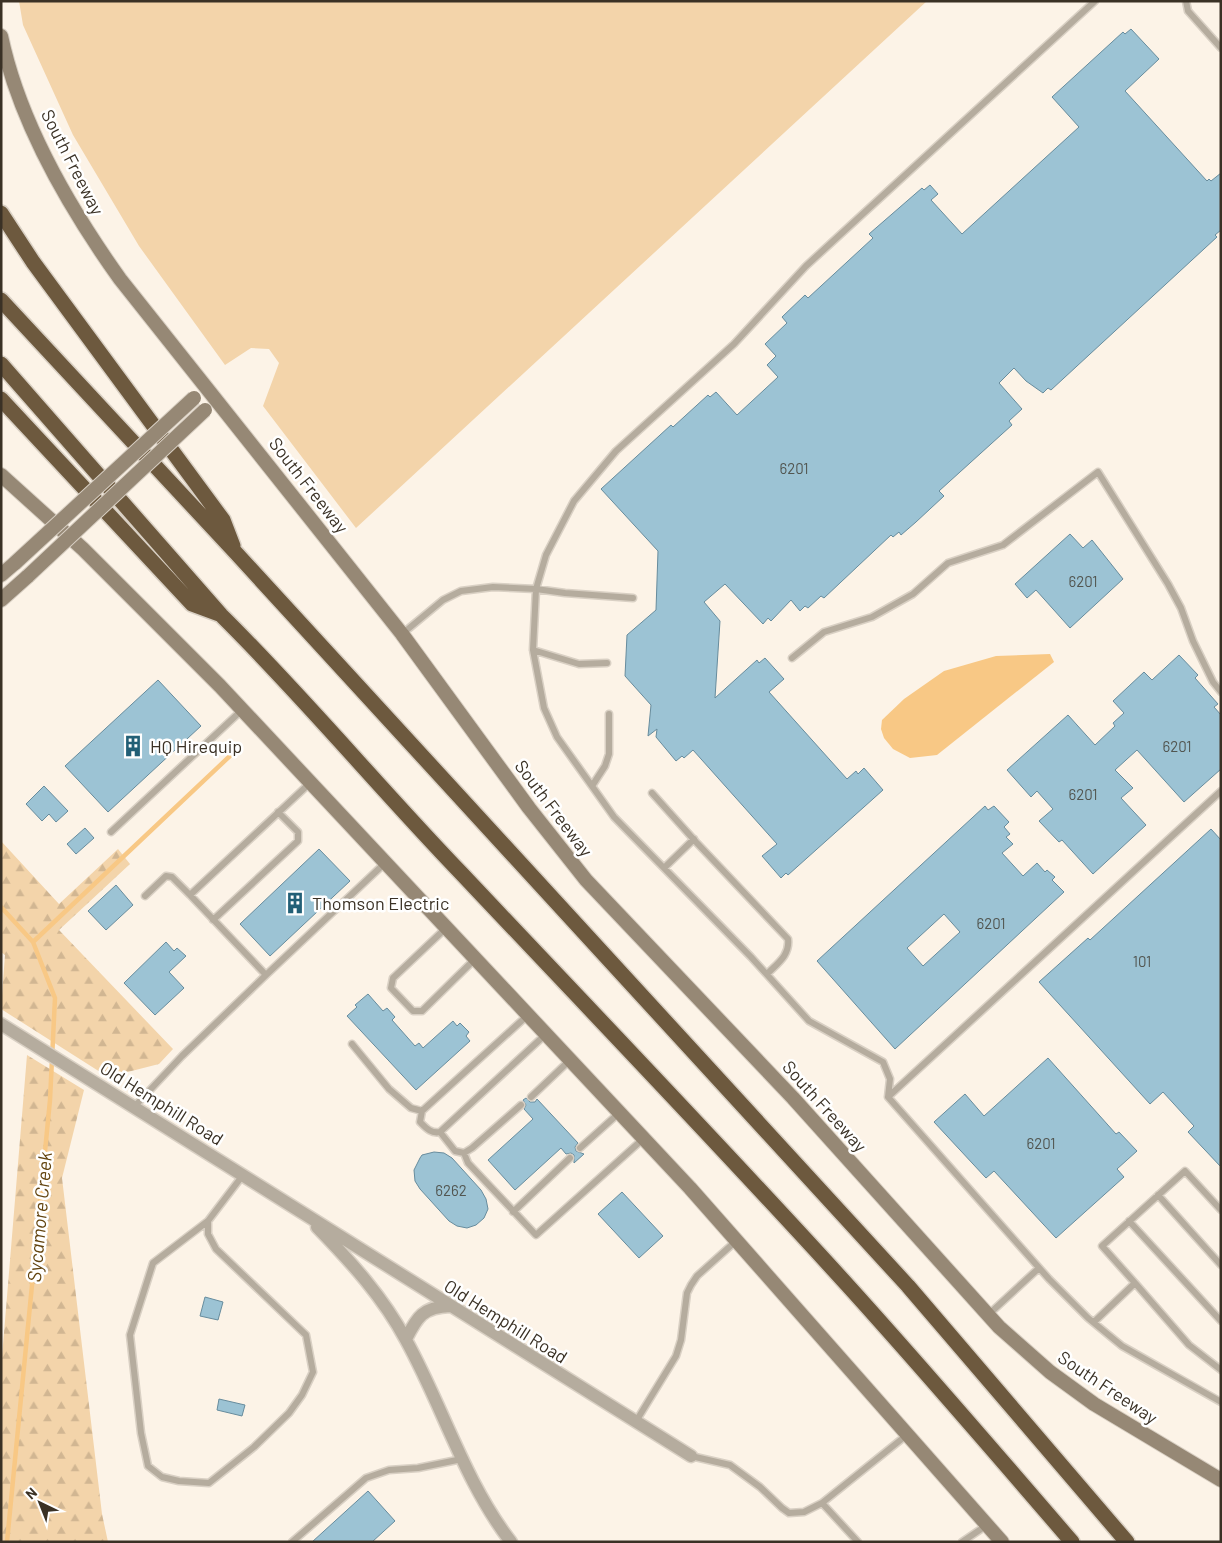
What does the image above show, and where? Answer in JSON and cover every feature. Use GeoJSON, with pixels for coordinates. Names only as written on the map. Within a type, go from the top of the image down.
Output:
{"type":"FeatureCollection","features":[{"type":"Feature","properties":{"kind":"highway"},"geometry":{"type":"LineString","coordinates":[[1,213],[34,262],[223,520],[237,554]]}},
{"type":"Feature","properties":{"kind":"highway"},"geometry":{"type":"LineString","coordinates":[[1,300],[237,554],[908,1286],[1127,1542]]}},
{"type":"Feature","properties":{"kind":"highway"},"geometry":{"type":"LineString","coordinates":[[1,364],[221,615],[255,648],[416,826],[776,1207],[920,1366],[1072,1542]]}},
{"type":"Feature","properties":{"kind":"highway"},"geometry":{"type":"LineString","coordinates":[[1,399],[192,604],[221,615]]}},
{"type":"Feature","properties":{"kind":"main road","name":"South Freeway"},"geometry":{"type":"LineString","coordinates":[[1,36],[5,54],[44,155],[91,236],[120,279],[402,634],[530,808],[586,880],[793,1098],[999,1327],[1050,1372],[1094,1404],[1221,1480]]}},
{"type":"Feature","properties":{"kind":"main road"},"geometry":{"type":"LineString","coordinates":[[1,575],[207,387]]}},
{"type":"Feature","properties":{"kind":"main road"},"geometry":{"type":"LineString","coordinates":[[1,600],[217,400]]}},
{"type":"Feature","properties":{"kind":"main road"},"geometry":{"type":"LineString","coordinates":[[1,475],[83,549],[242,710],[546,1034],[736,1241],[1002,1542]]}},
{"type":"Feature","properties":{"kind":"street","name":"Old Hemphill Road"},"geometry":{"type":"LineString","coordinates":[[1,1024],[691,1456]]}},
{"type":"Feature","properties":{"kind":"street","name":"Old Hemphill Road"},"geometry":{"type":"LineString","coordinates":[[303,1213],[362,1275],[406,1339],[474,1485],[511,1542]]}},
{"type":"Feature","properties":{"kind":"street"},"geometry":{"type":"LineString","coordinates":[[406,1339],[412,1326],[425,1311],[435,1306],[450,1306]]}},
{"type":"Feature","properties":{"kind":"lane"},"geometry":{"type":"LineString","coordinates":[[1095,1],[806,266],[734,344],[616,451],[574,501],[546,555],[536,589],[533,650],[544,708],[557,738],[614,817],[767,974],[809,1020],[883,1062],[890,1078],[888,1097],[1039,1268],[1094,1322],[1122,1346],[1221,1402]]}},
{"type":"Feature","properties":{"kind":"lane"},"geometry":{"type":"LineString","coordinates":[[1186,1],[1188,11],[1221,48]]}},
{"type":"Feature","properties":{"kind":"lane"},"geometry":{"type":"LineString","coordinates":[[792,658],[824,632],[872,617],[914,594],[948,563],[1003,545],[1098,472],[1168,584],[1181,608],[1193,641],[1213,682],[1221,692]]}},
{"type":"Feature","properties":{"kind":"lane"},"geometry":{"type":"LineString","coordinates":[[402,634],[443,600],[461,591],[493,588],[536,589],[633,598]]}},
{"type":"Feature","properties":{"kind":"lane"},"geometry":{"type":"LineString","coordinates":[[533,650],[579,664],[607,663]]}},
{"type":"Feature","properties":{"kind":"lane"},"geometry":{"type":"LineString","coordinates":[[111,832],[242,710]]}},
{"type":"Feature","properties":{"kind":"lane"},"geometry":{"type":"LineString","coordinates":[[592,786],[606,766],[610,754],[609,714]]}},
{"type":"Feature","properties":{"kind":"lane"},"geometry":{"type":"LineString","coordinates":[[190,895],[310,783]]}},
{"type":"Feature","properties":{"kind":"lane"},"geometry":{"type":"LineString","coordinates":[[888,1097],[1221,791]]}},
{"type":"Feature","properties":{"kind":"lane"},"geometry":{"type":"LineString","coordinates":[[652,793],[788,939],[789,947],[784,956],[767,974]]}},
{"type":"Feature","properties":{"kind":"lane"},"geometry":{"type":"LineString","coordinates":[[213,920],[298,841],[298,832],[278,812]]}},
{"type":"Feature","properties":{"kind":"lane"},"geometry":{"type":"LineString","coordinates":[[664,868],[694,839]]}},
{"type":"Feature","properties":{"kind":"lane"},"geometry":{"type":"LineString","coordinates":[[134,1107],[182,1056],[385,863]]}},
{"type":"Feature","properties":{"kind":"lane"},"geometry":{"type":"LineString","coordinates":[[145,896],[166,876],[172,877],[266,975]]}},
{"type":"Feature","properties":{"kind":"lane"},"geometry":{"type":"LineString","coordinates":[[446,928],[393,978],[391,988],[412,1011],[422,1011],[475,959]]}},
{"type":"Feature","properties":{"kind":"lane"},"geometry":{"type":"LineString","coordinates":[[528,1015],[422,1111],[420,1122],[426,1130],[436,1133],[440,1132],[546,1034]]}},
{"type":"Feature","properties":{"kind":"lane"},"geometry":{"type":"LineString","coordinates":[[352,1044],[389,1089],[411,1108],[422,1111]]}},
{"type":"Feature","properties":{"kind":"lane"},"geometry":{"type":"LineString","coordinates":[[531,1097],[570,1060]]}},
{"type":"Feature","properties":{"kind":"lane"},"geometry":{"type":"LineString","coordinates":[[440,1132],[455,1151],[464,1153],[521,1105]]}},
{"type":"Feature","properties":{"kind":"lane"},"geometry":{"type":"LineString","coordinates":[[580,1148],[620,1114]]}},
{"type":"Feature","properties":{"kind":"lane"},"geometry":{"type":"LineString","coordinates":[[464,1153],[468,1163],[536,1236],[644,1139]]}},
{"type":"Feature","properties":{"kind":"lane"},"geometry":{"type":"LineString","coordinates":[[513,1212],[570,1158]]}},
{"type":"Feature","properties":{"kind":"lane"},"geometry":{"type":"LineString","coordinates":[[1221,1210],[1184,1171],[1102,1246],[1189,1345],[1221,1370]]}},
{"type":"Feature","properties":{"kind":"lane"},"geometry":{"type":"LineString","coordinates":[[208,1221],[208,1234],[216,1248],[306,1335],[312,1372],[302,1395],[289,1413],[254,1446],[209,1483],[180,1481],[162,1477],[148,1466],[141,1433],[130,1335],[153,1263],[208,1221],[243,1175]]}},
{"type":"Feature","properties":{"kind":"lane"},"geometry":{"type":"LineString","coordinates":[[1158,1196],[1221,1265]]}},
{"type":"Feature","properties":{"kind":"lane"},"geometry":{"type":"LineString","coordinates":[[1129,1221],[1221,1321]]}},
{"type":"Feature","properties":{"kind":"lane"},"geometry":{"type":"LineString","coordinates":[[635,1422],[676,1356],[681,1340],[687,1293],[691,1285],[697,1276],[736,1241]]}},
{"type":"Feature","properties":{"kind":"lane"},"geometry":{"type":"LineString","coordinates":[[988,1315],[1039,1268]]}},
{"type":"Feature","properties":{"kind":"lane"},"geometry":{"type":"LineString","coordinates":[[1094,1322],[1135,1283]]}},
{"type":"Feature","properties":{"kind":"lane"},"geometry":{"type":"LineString","coordinates":[[691,1456],[730,1465],[760,1487],[789,1513],[804,1512],[822,1503],[908,1434]]}},
{"type":"Feature","properties":{"kind":"lane"},"geometry":{"type":"LineString","coordinates":[[292,1542],[366,1478],[390,1470],[418,1468],[462,1459]]}},
{"type":"Feature","properties":{"kind":"lane"},"geometry":{"type":"LineString","coordinates":[[822,1503],[858,1542]]}},
{"type":"Feature","properties":{"kind":"lane"},"geometry":{"type":"LineString","coordinates":[[962,1542],[987,1525]]}},
{"type":"Feature","properties":{"kind":"green space"},"geometry":{"type":"Polygon","coordinates":[[[19,1],[927,1],[356,528],[263,406],[279,363],[269,349],[251,348],[225,365],[139,246],[73,135],[23,25],[19,1]]]}},
{"type":"Feature","properties":{"kind":"green space"},"geometry":{"type":"Polygon","coordinates":[[[1,841],[59,904],[118,849],[130,864],[59,930],[173,1049],[159,1064],[108,1077],[1,1009],[5,955],[1,952],[1,841]]]}},
{"type":"Feature","properties":{"kind":"green space"},"geometry":{"type":"Polygon","coordinates":[[[27,1055],[84,1090],[62,1178],[102,1514],[108,1542],[1,1542],[1,1369],[27,1055]]]}},
{"type":"Feature","properties":{"kind":"shaded area"},"geometry":{"type":"Polygon","coordinates":[[[1050,654],[1054,662],[937,755],[910,758],[893,749],[884,738],[881,729],[882,720],[904,699],[944,671],[996,656],[1050,654]]]}},
{"type":"Feature","properties":{"kind":"building"},"geometry":{"type":"Polygon","coordinates":[[[1131,29],[1159,59],[1125,91],[1207,181],[1209,179],[1211,181],[1221,173],[1221,230],[1215,235],[1217,237],[1051,390],[1048,388],[1043,393],[1026,381],[1014,368],[999,383],[1022,409],[1009,421],[1012,425],[939,491],[944,496],[916,522],[901,535],[899,532],[893,537],[891,535],[824,598],[821,596],[808,608],[805,606],[800,611],[791,600],[771,621],[768,618],[763,624],[725,584],[704,602],[720,621],[715,698],[757,660],[759,663],[765,658],[784,679],[769,692],[847,779],[856,771],[858,774],[864,768],[883,790],[788,875],[786,873],[781,878],[762,856],[777,844],[693,750],[684,758],[682,756],[676,761],[656,737],[657,729],[648,736],[651,705],[625,676],[627,635],[656,610],[658,551],[601,489],[671,425],[673,427],[708,395],[710,397],[716,392],[737,415],[778,377],[767,365],[776,356],[765,344],[787,323],[782,317],[805,295],[808,298],[873,238],[869,234],[922,188],[924,190],[930,185],[938,194],[931,200],[962,234],[1079,127],[1052,97],[1123,32],[1125,34],[1131,29]]]}},
{"type":"Feature","properties":{"kind":"building"},"geometry":{"type":"Polygon","coordinates":[[[1070,534],[1083,548],[1092,540],[1123,579],[1070,628],[1036,590],[1027,598],[1015,584],[1070,534]]]}},
{"type":"Feature","properties":{"kind":"building"},"geometry":{"type":"Polygon","coordinates":[[[1179,655],[1198,675],[1195,678],[1218,704],[1214,707],[1221,715],[1221,769],[1184,802],[1137,750],[1115,770],[1133,788],[1121,798],[1146,825],[1093,874],[1062,840],[1059,842],[1039,821],[1053,809],[1037,791],[1031,797],[1007,770],[1068,715],[1095,745],[1115,726],[1113,723],[1124,713],[1113,701],[1144,672],[1152,680],[1179,655]]]}},
{"type":"Feature","properties":{"kind":"building","name":"HQ Hirequip"},"geometry":{"type":"Polygon","coordinates":[[[158,680],[201,726],[108,812],[65,766],[158,680]]]}},
{"type":"Feature","properties":{"kind":"building"},"geometry":{"type":"Polygon","coordinates":[[[44,786],[68,811],[56,822],[49,814],[42,821],[26,804],[44,786]]]}},
{"type":"Feature","properties":{"kind":"building"},"geometry":{"type":"Polygon","coordinates":[[[985,806],[988,810],[994,806],[1009,822],[1004,827],[1010,834],[1006,837],[1013,844],[1002,853],[1023,876],[1037,863],[1045,872],[1047,870],[1055,877],[1052,880],[1064,892],[895,1049],[817,961],[985,806]],[[944,914],[907,948],[923,966],[960,932],[944,914]]]}},
{"type":"Feature","properties":{"kind":"building"},"geometry":{"type":"Polygon","coordinates":[[[85,828],[94,838],[76,854],[67,844],[85,828]]]}},
{"type":"Feature","properties":{"kind":"building"},"geometry":{"type":"Polygon","coordinates":[[[1211,829],[1221,840],[1221,1167],[1188,1132],[1194,1126],[1163,1092],[1150,1104],[1039,982],[1088,938],[1090,940],[1211,829]]]}},
{"type":"Feature","properties":{"kind":"building","name":"Thomson Electric"},"geometry":{"type":"Polygon","coordinates":[[[319,849],[350,881],[270,956],[240,924],[319,849]]]}},
{"type":"Feature","properties":{"kind":"building"},"geometry":{"type":"Polygon","coordinates":[[[116,885],[133,905],[106,930],[88,911],[116,885]]]}},
{"type":"Feature","properties":{"kind":"building"},"geometry":{"type":"Polygon","coordinates":[[[166,942],[174,951],[177,948],[186,956],[169,972],[184,988],[155,1015],[124,983],[166,942]]]}},
{"type":"Feature","properties":{"kind":"building"},"geometry":{"type":"Polygon","coordinates":[[[368,994],[383,1011],[387,1008],[395,1017],[392,1020],[415,1046],[419,1043],[423,1048],[453,1021],[457,1026],[460,1023],[469,1032],[466,1036],[470,1041],[416,1090],[347,1016],[357,1007],[355,1005],[368,994]]]}},
{"type":"Feature","properties":{"kind":"building"},"geometry":{"type":"Polygon","coordinates":[[[1048,1058],[1116,1134],[1119,1132],[1137,1151],[1117,1169],[1124,1177],[1056,1238],[994,1171],[986,1178],[934,1122],[965,1094],[984,1116],[1048,1058]]]}},
{"type":"Feature","properties":{"kind":"building"},"geometry":{"type":"Polygon","coordinates":[[[526,1098],[530,1102],[535,1102],[537,1099],[578,1143],[575,1147],[576,1151],[584,1154],[574,1163],[574,1155],[571,1153],[566,1154],[561,1148],[515,1190],[488,1160],[533,1119],[524,1109],[526,1105],[523,1100],[526,1098]]]}},
{"type":"Feature","properties":{"kind":"building"},"geometry":{"type":"Polygon","coordinates":[[[434,1152],[444,1153],[452,1158],[481,1190],[486,1199],[488,1209],[484,1218],[476,1225],[467,1228],[457,1226],[449,1221],[415,1181],[414,1170],[420,1158],[422,1155],[434,1152]]]}},
{"type":"Feature","properties":{"kind":"building"},"geometry":{"type":"Polygon","coordinates":[[[622,1192],[663,1236],[639,1258],[598,1214],[622,1192]]]}},
{"type":"Feature","properties":{"kind":"building"},"geometry":{"type":"Polygon","coordinates":[[[205,1297],[223,1302],[218,1320],[200,1316],[205,1297]]]}},
{"type":"Feature","properties":{"kind":"building"},"geometry":{"type":"Polygon","coordinates":[[[219,1399],[245,1405],[242,1416],[217,1410],[219,1399]]]}},
{"type":"Feature","properties":{"kind":"building"},"geometry":{"type":"Polygon","coordinates":[[[368,1491],[395,1521],[372,1542],[312,1542],[368,1491]]]}},
{"type":"Feature","properties":{"kind":"waterway"},"geometry":{"type":"LineString","coordinates":[[33,942],[232,754]]}},
{"type":"Feature","properties":{"kind":"waterway","name":"Sycamore Creek"},"geometry":{"type":"LineString","coordinates":[[1,907],[33,942],[55,998],[50,1100],[7,1542]]}},
{"type":"Feature","properties":{"kind":"place","name":"HQ Hirequip"},"geometry":{"type":"Point","coordinates":[133,746]}},
{"type":"Feature","properties":{"kind":"place","name":"Thomson Electric"},"geometry":{"type":"Point","coordinates":[295,903]}}]}
